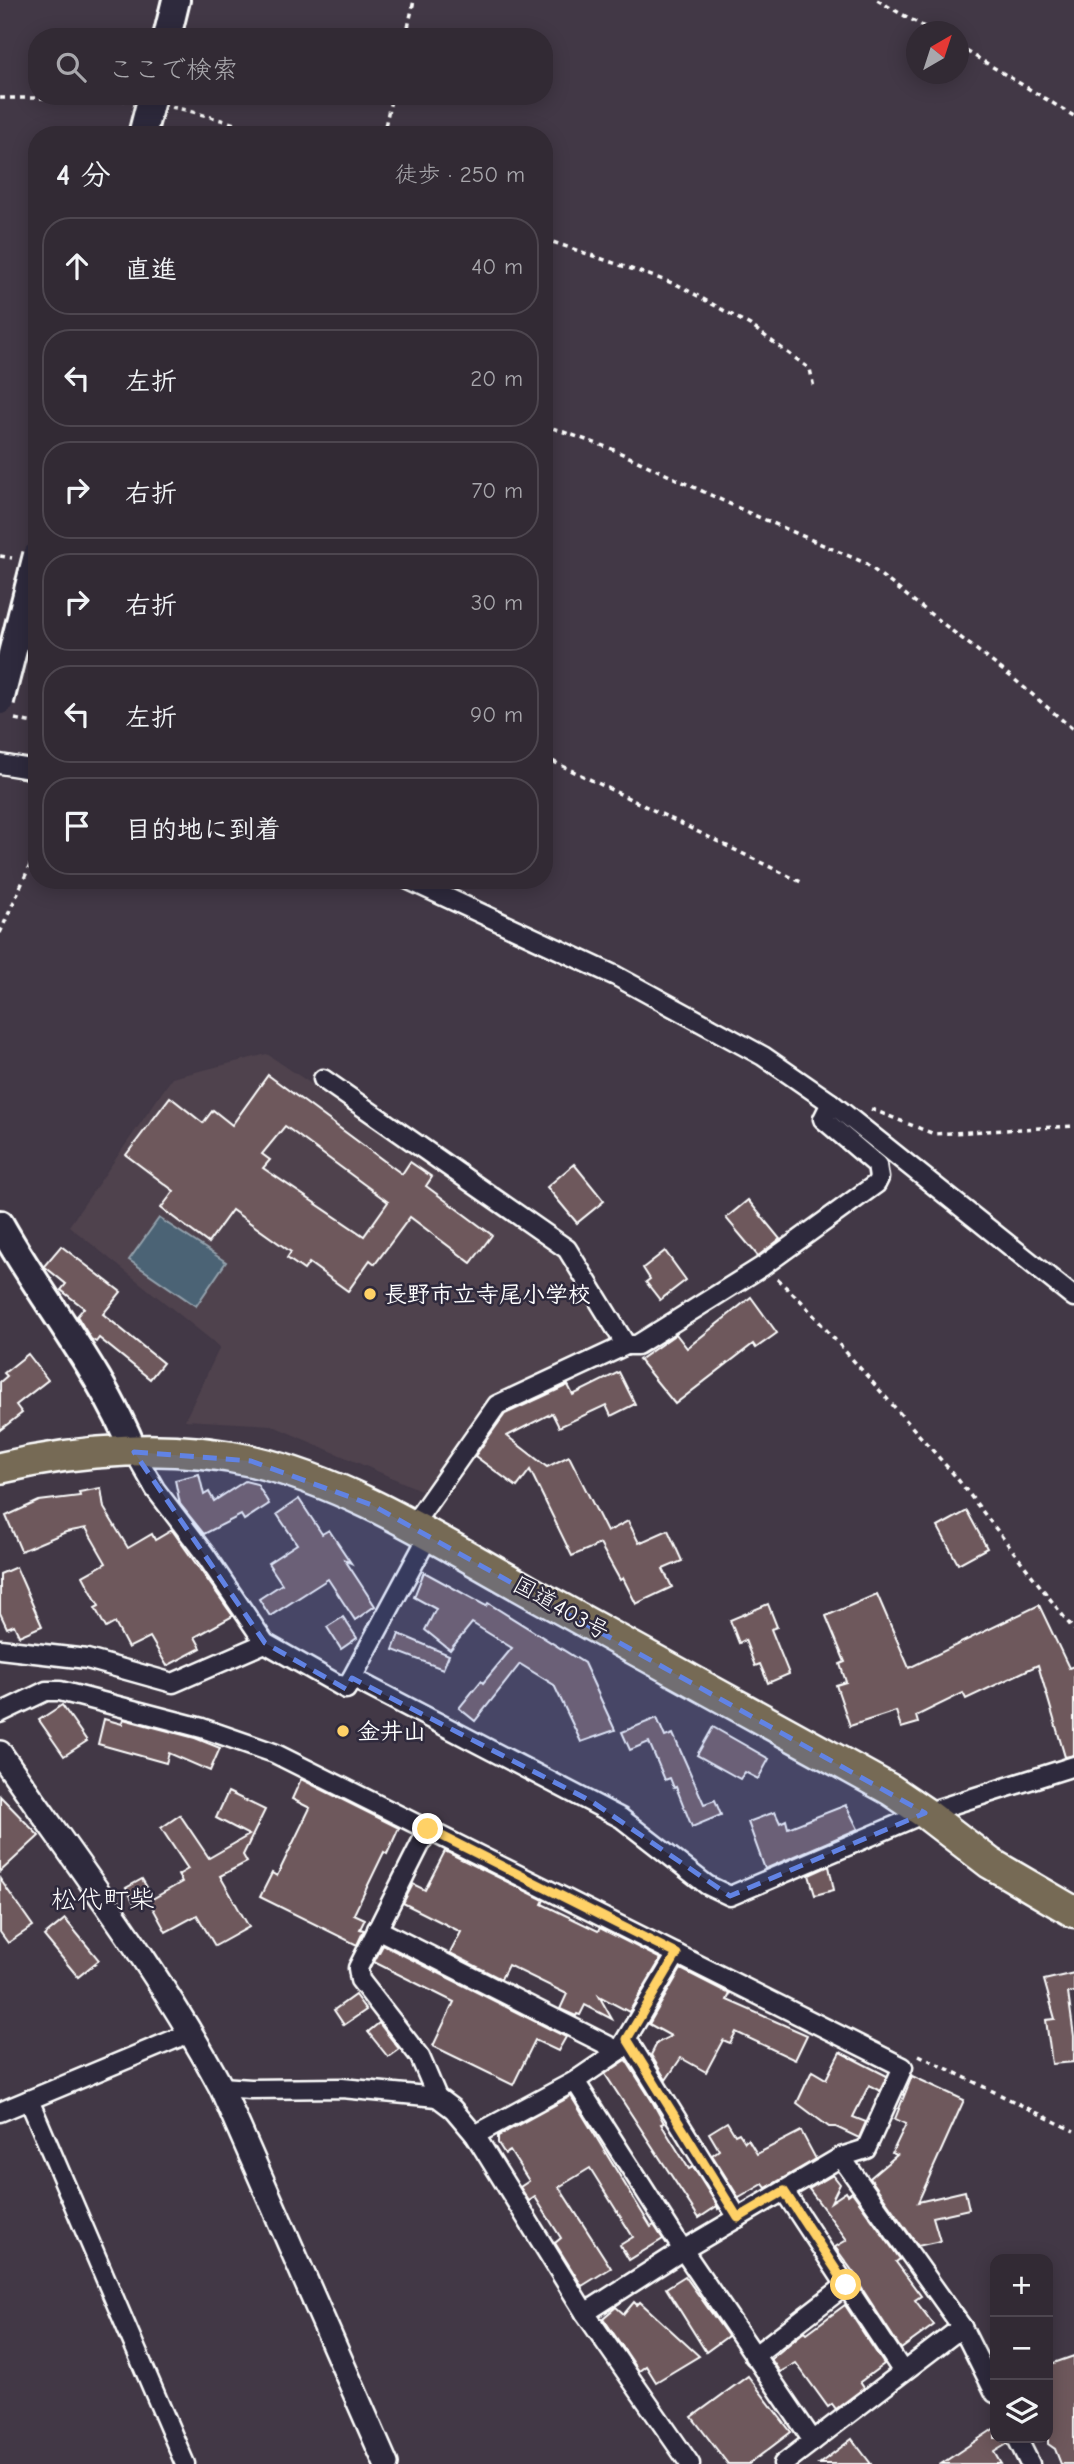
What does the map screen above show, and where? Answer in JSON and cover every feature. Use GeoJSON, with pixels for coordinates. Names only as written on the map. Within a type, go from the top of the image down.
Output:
{"type":"FeatureCollection","features":[{"type":"Feature","properties":{"kind":"highway","name":"国道403号"},"geometry":{"type":"LineString","coordinates":[[0,1468],[72,1455],[178,1452],[251,1461],[330,1486],[421,1531],[891,1790],[990,1863],[1074,1912]]}},
{"type":"Feature","properties":{"kind":"main road"},"geometry":{"type":"LineString","coordinates":[[169,28],[176,0]]}},
{"type":"Feature","properties":{"kind":"main road"},"geometry":{"type":"LineString","coordinates":[[144,126],[150,105]]}},
{"type":"Feature","properties":{"kind":"main road"},"geometry":{"type":"LineString","coordinates":[[6,710],[28,600]]}},
{"type":"Feature","properties":{"kind":"main road"},"geometry":{"type":"LineString","coordinates":[[0,1224],[21,1262],[94,1373],[123,1425],[134,1452]]}},
{"type":"Feature","properties":{"kind":"street"},"geometry":{"type":"LineString","coordinates":[[0,764],[28,769]]}},
{"type":"Feature","properties":{"kind":"street"},"geometry":{"type":"LineString","coordinates":[[429,889],[616,975],[763,1056],[831,1103],[1074,1297]]}},
{"type":"Feature","properties":{"kind":"street"},"geometry":{"type":"LineString","coordinates":[[323,1079],[567,1249],[626,1345]]}},
{"type":"Feature","properties":{"kind":"street"},"geometry":{"type":"LineString","coordinates":[[134,1452],[155,1489],[204,1553],[265,1643],[346,1689],[421,1531],[497,1405],[626,1345],[637,1345],[763,1266],[868,1190],[879,1178],[877,1165],[823,1119],[831,1103]]}},
{"type":"Feature","properties":{"kind":"street"},"geometry":{"type":"LineString","coordinates":[[0,1649],[87,1660],[173,1683],[265,1643]]}},
{"type":"Feature","properties":{"kind":"street"},"geometry":{"type":"LineString","coordinates":[[352,1678],[621,1818],[706,1885],[730,1896],[925,1814],[1074,1766]]}},
{"type":"Feature","properties":{"kind":"street"},"geometry":{"type":"LineString","coordinates":[[0,1713],[46,1691],[60,1691],[202,1728],[274,1753],[903,2067],[866,2149],[841,2157],[683,2250],[585,2314]]}},
{"type":"Feature","properties":{"kind":"street"},"geometry":{"type":"LineString","coordinates":[[0,1753],[136,1945],[192,2032],[222,2087],[386,2464]]}},
{"type":"Feature","properties":{"kind":"street"},"geometry":{"type":"LineString","coordinates":[[428,1829],[358,1968],[360,1980],[420,2057],[437,2097],[453,2109],[475,2135],[585,2314],[690,2464]]}},
{"type":"Feature","properties":{"kind":"street"},"geometry":{"type":"LineString","coordinates":[[377,1929],[623,2045],[738,2218]]}},
{"type":"Feature","properties":{"kind":"street"},"geometry":{"type":"LineString","coordinates":[[475,2135],[575,2081],[623,2045],[677,1954]]}},
{"type":"Feature","properties":{"kind":"street"},"geometry":{"type":"LineString","coordinates":[[0,2112],[192,2032]]}},
{"type":"Feature","properties":{"kind":"street"},"geometry":{"type":"LineString","coordinates":[[575,2081],[683,2250],[813,2441]]}},
{"type":"Feature","properties":{"kind":"street"},"geometry":{"type":"LineString","coordinates":[[222,2087],[342,2088],[437,2097]]}},
{"type":"Feature","properties":{"kind":"street"},"geometry":{"type":"LineString","coordinates":[[29,2100],[185,2464]]}},
{"type":"Feature","properties":{"kind":"street"},"geometry":{"type":"LineString","coordinates":[[841,2157],[962,2327],[990,2383]]}},
{"type":"Feature","properties":{"kind":"street"},"geometry":{"type":"LineString","coordinates":[[784,2191],[904,2372]]}},
{"type":"Feature","properties":{"kind":"street"},"geometry":{"type":"LineString","coordinates":[[754,2356],[846,2285]]}},
{"type":"Feature","properties":{"kind":"street"},"geometry":{"type":"LineString","coordinates":[[783,2464],[962,2327]]}},
{"type":"Feature","properties":{"kind":"street"},"geometry":{"type":"LineString","coordinates":[[1020,2443],[1030,2464]]}},
{"type":"Feature","properties":{"kind":"path"},"geometry":{"type":"LineString","coordinates":[[408,28],[414,0]]}},
{"type":"Feature","properties":{"kind":"path"},"geometry":{"type":"LineString","coordinates":[[877,0],[914,21]]}},
{"type":"Feature","properties":{"kind":"path"},"geometry":{"type":"LineString","coordinates":[[969,53],[1074,116]]}},
{"type":"Feature","properties":{"kind":"path"},"geometry":{"type":"LineString","coordinates":[[385,126],[390,105]]}},
{"type":"Feature","properties":{"kind":"path"},"geometry":{"type":"LineString","coordinates":[[553,242],[631,267],[690,292],[750,325],[810,369],[814,388]]}},
{"type":"Feature","properties":{"kind":"path"},"geometry":{"type":"LineString","coordinates":[[553,428],[612,449],[865,563],[1014,679],[1074,730]]}},
{"type":"Feature","properties":{"kind":"path"},"geometry":{"type":"LineString","coordinates":[[6,710],[28,720]]}},
{"type":"Feature","properties":{"kind":"path"},"geometry":{"type":"LineString","coordinates":[[553,761],[801,882]]}},
{"type":"Feature","properties":{"kind":"path"},"geometry":{"type":"LineString","coordinates":[[0,933],[28,870]]}},
{"type":"Feature","properties":{"kind":"path"},"geometry":{"type":"LineString","coordinates":[[831,1103],[856,1103],[934,1134],[1074,1126]]}},
{"type":"Feature","properties":{"kind":"path"},"geometry":{"type":"LineString","coordinates":[[763,1266],[801,1300],[956,1477],[1074,1630]]}},
{"type":"Feature","properties":{"kind":"highlighted area"},"geometry":{"type":"Polygon","coordinates":[[[134,1452],[251,1461],[372,1505],[925,1813],[730,1896],[591,1801],[352,1678],[346,1689],[265,1643],[134,1452]]]}},
{"type":"Feature","properties":{"kind":"shaded area","name":"長野市立寺尾小学校"},"geometry":{"type":"Polygon","coordinates":[[[267,1054],[562,1253],[612,1336],[608,1353],[489,1400],[432,1495],[271,1425],[185,1420],[220,1347],[69,1226],[172,1078],[267,1054]]]}},
{"type":"Feature","properties":{"kind":"water"},"geometry":{"type":"Polygon","coordinates":[[[159,1218],[226,1262],[196,1306],[129,1260],[159,1218]]]}},
{"type":"Feature","properties":{"kind":"building"},"geometry":{"type":"Polygon","coordinates":[[[268,1075],[402,1174],[410,1162],[432,1177],[426,1186],[492,1235],[471,1263],[410,1217],[375,1264],[370,1260],[348,1291],[309,1263],[304,1270],[287,1258],[291,1252],[232,1210],[208,1243],[161,1208],[174,1191],[126,1155],[170,1097],[203,1123],[213,1110],[232,1125],[268,1075]],[[285,1126],[262,1154],[270,1160],[263,1168],[364,1236],[388,1202],[285,1126]]]}},
{"type":"Feature","properties":{"kind":"building"},"geometry":{"type":"Polygon","coordinates":[[[574,1164],[604,1201],[577,1223],[547,1187],[574,1164]]]}},
{"type":"Feature","properties":{"kind":"building"},"geometry":{"type":"Polygon","coordinates":[[[748,1200],[780,1239],[758,1256],[726,1218],[748,1200]]]}},
{"type":"Feature","properties":{"kind":"building"},"geometry":{"type":"Polygon","coordinates":[[[61,1246],[121,1292],[103,1314],[163,1363],[150,1379],[99,1338],[96,1342],[91,1339],[77,1316],[84,1308],[61,1290],[66,1284],[44,1266],[61,1246]]]}},
{"type":"Feature","properties":{"kind":"building"},"geometry":{"type":"Polygon","coordinates":[[[665,1251],[686,1280],[660,1300],[646,1282],[650,1279],[643,1268],[665,1251]]]}},
{"type":"Feature","properties":{"kind":"building"},"geometry":{"type":"Polygon","coordinates":[[[751,1297],[777,1333],[756,1348],[753,1344],[675,1404],[639,1360],[676,1334],[687,1348],[751,1297]]]}},
{"type":"Feature","properties":{"kind":"building"},"geometry":{"type":"Polygon","coordinates":[[[28,1354],[48,1380],[16,1405],[22,1413],[0,1430],[0,1382],[7,1376],[4,1373],[28,1354]]]}},
{"type":"Feature","properties":{"kind":"building"},"geometry":{"type":"Polygon","coordinates":[[[619,1372],[635,1404],[611,1416],[606,1405],[559,1427],[552,1413],[507,1436],[547,1467],[569,1456],[607,1532],[628,1521],[639,1543],[668,1530],[682,1561],[663,1569],[672,1587],[636,1604],[623,1578],[620,1580],[600,1544],[572,1556],[530,1470],[517,1487],[475,1456],[505,1414],[568,1385],[573,1395],[619,1372]]]}},
{"type":"Feature","properties":{"kind":"building"},"geometry":{"type":"Polygon","coordinates":[[[199,1474],[204,1495],[209,1492],[214,1501],[245,1481],[257,1484],[269,1504],[244,1520],[241,1515],[204,1534],[180,1504],[175,1480],[199,1474]]]}},
{"type":"Feature","properties":{"kind":"building"},"geometry":{"type":"Polygon","coordinates":[[[101,1488],[104,1508],[128,1548],[152,1534],[155,1540],[172,1530],[233,1616],[195,1637],[201,1648],[167,1666],[150,1637],[128,1648],[115,1623],[106,1628],[95,1608],[99,1606],[83,1576],[106,1563],[86,1528],[66,1532],[21,1551],[6,1516],[39,1501],[80,1496],[79,1492],[101,1488]]]}},
{"type":"Feature","properties":{"kind":"building"},"geometry":{"type":"Polygon","coordinates":[[[299,1499],[322,1534],[329,1530],[375,1606],[355,1620],[328,1579],[270,1616],[259,1599],[282,1584],[268,1563],[297,1544],[277,1514],[299,1499]]]}},
{"type":"Feature","properties":{"kind":"building"},"geometry":{"type":"Polygon","coordinates":[[[967,1511],[987,1548],[958,1564],[938,1527],[967,1511]]]}},
{"type":"Feature","properties":{"kind":"building"},"geometry":{"type":"Polygon","coordinates":[[[16,1567],[42,1626],[19,1636],[14,1625],[7,1628],[0,1613],[0,1574],[16,1567]]]}},
{"type":"Feature","properties":{"kind":"building"},"geometry":{"type":"Polygon","coordinates":[[[424,1572],[486,1606],[488,1603],[584,1663],[615,1730],[581,1742],[554,1685],[520,1664],[475,1721],[459,1708],[512,1648],[472,1623],[450,1650],[425,1630],[436,1609],[414,1597],[424,1572]]]}},
{"type":"Feature","properties":{"kind":"building"},"geometry":{"type":"Polygon","coordinates":[[[877,1594],[909,1668],[1039,1605],[1069,1668],[1074,1666],[1074,1755],[1065,1757],[1038,1665],[966,1699],[963,1693],[916,1716],[918,1723],[901,1728],[896,1711],[850,1726],[836,1685],[846,1682],[840,1664],[845,1662],[826,1616],[877,1594]]]}},
{"type":"Feature","properties":{"kind":"building"},"geometry":{"type":"Polygon","coordinates":[[[768,1604],[777,1627],[771,1629],[789,1674],[768,1683],[760,1664],[755,1666],[745,1640],[739,1643],[730,1620],[768,1604]]]}},
{"type":"Feature","properties":{"kind":"building"},"geometry":{"type":"Polygon","coordinates":[[[343,1617],[357,1638],[341,1649],[327,1627],[343,1617]]]}},
{"type":"Feature","properties":{"kind":"building"},"geometry":{"type":"Polygon","coordinates":[[[399,1634],[449,1655],[443,1669],[393,1650],[399,1634]]]}},
{"type":"Feature","properties":{"kind":"building"},"geometry":{"type":"Polygon","coordinates":[[[62,1705],[87,1741],[64,1756],[39,1720],[62,1705]]]}},
{"type":"Feature","properties":{"kind":"building"},"geometry":{"type":"Polygon","coordinates":[[[657,1718],[665,1737],[673,1734],[704,1804],[715,1800],[721,1815],[692,1827],[676,1787],[674,1788],[670,1778],[665,1780],[649,1742],[630,1750],[622,1732],[657,1718]]]}},
{"type":"Feature","properties":{"kind":"building"},"geometry":{"type":"Polygon","coordinates":[[[104,1719],[122,1724],[123,1719],[195,1738],[220,1748],[210,1771],[169,1753],[166,1763],[98,1744],[104,1719]]]}},
{"type":"Feature","properties":{"kind":"building"},"geometry":{"type":"Polygon","coordinates":[[[713,1727],[769,1759],[758,1779],[745,1772],[740,1779],[697,1755],[713,1727]]]}},
{"type":"Feature","properties":{"kind":"building"},"geometry":{"type":"Polygon","coordinates":[[[301,1779],[399,1828],[387,1854],[384,1852],[354,1914],[365,1919],[360,1929],[364,1930],[357,1945],[260,1897],[272,1873],[277,1876],[310,1808],[292,1799],[301,1779]]]}},
{"type":"Feature","properties":{"kind":"building"},"geometry":{"type":"Polygon","coordinates":[[[228,1792],[265,1810],[243,1855],[247,1862],[220,1876],[249,1927],[215,1946],[197,1915],[166,1932],[149,1901],[182,1882],[178,1875],[188,1869],[161,1828],[180,1815],[209,1858],[249,1835],[216,1818],[228,1792]]]}},
{"type":"Feature","properties":{"kind":"building"},"geometry":{"type":"Polygon","coordinates":[[[0,1796],[39,1836],[0,1872],[0,1796]]]}},
{"type":"Feature","properties":{"kind":"building"},"geometry":{"type":"Polygon","coordinates":[[[846,1805],[858,1829],[765,1869],[748,1822],[775,1812],[780,1823],[786,1820],[788,1828],[846,1805]]]}},
{"type":"Feature","properties":{"kind":"building"},"geometry":{"type":"Polygon","coordinates":[[[445,1851],[544,1900],[542,1904],[598,1931],[600,1928],[661,1959],[629,2012],[599,1996],[612,2019],[585,2005],[580,2015],[576,2016],[560,2009],[567,1994],[508,1965],[501,1979],[450,1953],[461,1932],[403,1903],[413,1884],[425,1890],[445,1851]]]}},
{"type":"Feature","properties":{"kind":"building"},"geometry":{"type":"Polygon","coordinates":[[[829,1866],[834,1890],[815,1895],[809,1875],[829,1866]]]}},
{"type":"Feature","properties":{"kind":"building"},"geometry":{"type":"Polygon","coordinates":[[[0,1879],[33,1926],[8,1943],[0,1932],[0,1879]]]}},
{"type":"Feature","properties":{"kind":"building"},"geometry":{"type":"Polygon","coordinates":[[[142,1879],[151,1894],[134,1903],[126,1888],[142,1879]]]}},
{"type":"Feature","properties":{"kind":"building"},"geometry":{"type":"Polygon","coordinates":[[[65,1919],[99,1960],[78,1977],[44,1936],[65,1919]]]}},
{"type":"Feature","properties":{"kind":"building"},"geometry":{"type":"Polygon","coordinates":[[[383,1945],[566,2037],[558,2051],[535,2040],[513,2085],[433,2046],[454,2002],[374,1962],[383,1945]]]}},
{"type":"Feature","properties":{"kind":"building"},"geometry":{"type":"Polygon","coordinates":[[[681,1969],[730,1994],[727,2000],[807,2035],[795,2060],[736,2032],[730,2043],[723,2040],[706,2072],[681,2058],[666,2080],[651,2055],[657,2043],[671,2036],[649,2024],[681,1969]]]}},
{"type":"Feature","properties":{"kind":"building"},"geometry":{"type":"Polygon","coordinates":[[[1074,1973],[1074,1992],[1068,1993],[1074,2036],[1074,2062],[1052,2064],[1046,2020],[1055,2019],[1044,1980],[1074,1973]]]}},
{"type":"Feature","properties":{"kind":"building"},"geometry":{"type":"Polygon","coordinates":[[[355,1995],[366,2010],[344,2025],[334,2010],[355,1995]]]}},
{"type":"Feature","properties":{"kind":"building"},"geometry":{"type":"Polygon","coordinates":[[[379,2023],[399,2049],[388,2057],[368,2032],[379,2023]]]}},
{"type":"Feature","properties":{"kind":"building"},"geometry":{"type":"Polygon","coordinates":[[[840,2052],[887,2076],[880,2091],[869,2085],[853,2117],[866,2122],[859,2138],[836,2127],[829,2127],[797,2103],[812,2071],[826,2079],[840,2052]]]}},
{"type":"Feature","properties":{"kind":"building"},"geometry":{"type":"Polygon","coordinates":[[[626,2060],[664,2123],[661,2124],[689,2169],[693,2167],[719,2208],[718,2209],[717,2206],[699,2218],[605,2074],[626,2060]]]}},
{"type":"Feature","properties":{"kind":"building"},"geometry":{"type":"Polygon","coordinates":[[[912,2076],[964,2100],[918,2202],[965,2191],[969,2209],[933,2217],[940,2241],[918,2246],[870,2178],[897,2155],[892,2153],[906,2124],[895,2119],[912,2076]]]}},
{"type":"Feature","properties":{"kind":"building"},"geometry":{"type":"Polygon","coordinates":[[[571,2096],[651,2227],[654,2225],[663,2239],[629,2260],[620,2245],[633,2237],[590,2168],[559,2187],[611,2268],[582,2286],[555,2243],[561,2238],[535,2197],[529,2201],[520,2187],[529,2181],[510,2151],[505,2154],[498,2143],[498,2136],[571,2096]]]}},
{"type":"Feature","properties":{"kind":"building"},"geometry":{"type":"Polygon","coordinates":[[[727,2122],[735,2135],[739,2133],[745,2142],[748,2139],[757,2154],[801,2131],[816,2159],[766,2188],[763,2184],[739,2198],[712,2155],[719,2150],[709,2133],[727,2122]]]}},
{"type":"Feature","properties":{"kind":"building"},"geometry":{"type":"Polygon","coordinates":[[[833,2175],[840,2184],[831,2202],[846,2192],[848,2195],[852,2192],[900,2259],[896,2262],[921,2296],[915,2300],[934,2325],[901,2349],[859,2284],[861,2283],[835,2247],[847,2240],[809,2189],[833,2175]]]}},
{"type":"Feature","properties":{"kind":"building"},"geometry":{"type":"Polygon","coordinates":[[[685,2276],[728,2336],[706,2352],[666,2288],[685,2276]]]}},
{"type":"Feature","properties":{"kind":"building"},"geometry":{"type":"Polygon","coordinates":[[[634,2302],[637,2305],[640,2302],[699,2356],[656,2382],[646,2366],[639,2371],[603,2318],[616,2307],[624,2314],[634,2302]]]}},
{"type":"Feature","properties":{"kind":"building"},"geometry":{"type":"Polygon","coordinates":[[[845,2305],[884,2364],[860,2382],[864,2388],[836,2409],[832,2404],[828,2407],[796,2363],[780,2372],[771,2359],[805,2331],[807,2333],[845,2305]]]}},
{"type":"Feature","properties":{"kind":"building"},"geometry":{"type":"Polygon","coordinates":[[[1074,2356],[1074,2464],[1061,2464],[1055,2449],[1048,2444],[1053,2443],[1053,2363],[1074,2356]]]}},
{"type":"Feature","properties":{"kind":"building"},"geometry":{"type":"Polygon","coordinates":[[[748,2376],[791,2432],[749,2464],[728,2464],[692,2417],[748,2376]]]}},
{"type":"Feature","properties":{"kind":"building"},"geometry":{"type":"Polygon","coordinates":[[[990,2431],[990,2443],[1007,2443],[994,2452],[1001,2464],[941,2464],[990,2431]]]}},
{"type":"Feature","properties":{"kind":"building"},"geometry":{"type":"Polygon","coordinates":[[[852,2439],[871,2464],[819,2464],[852,2439]]]}},
{"type":"Feature","properties":{"kind":"place","name":"長野市立寺尾小学校"},"geometry":{"type":"Point","coordinates":[370,1294]}},
{"type":"Feature","properties":{"kind":"place","name":"金井山"},"geometry":{"type":"Point","coordinates":[343,1731]}},
{"type":"Feature","properties":{"kind":"district","name":"松代町柴"},"geometry":{"type":"Point","coordinates":[103,1900]}},
{"type":"Feature","properties":{"kind":"route"},"geometry":{"type":"LineString","coordinates":[[428,1829],[677,1954],[627,2039],[738,2218],[784,2191],[846,2285]]}}]}
